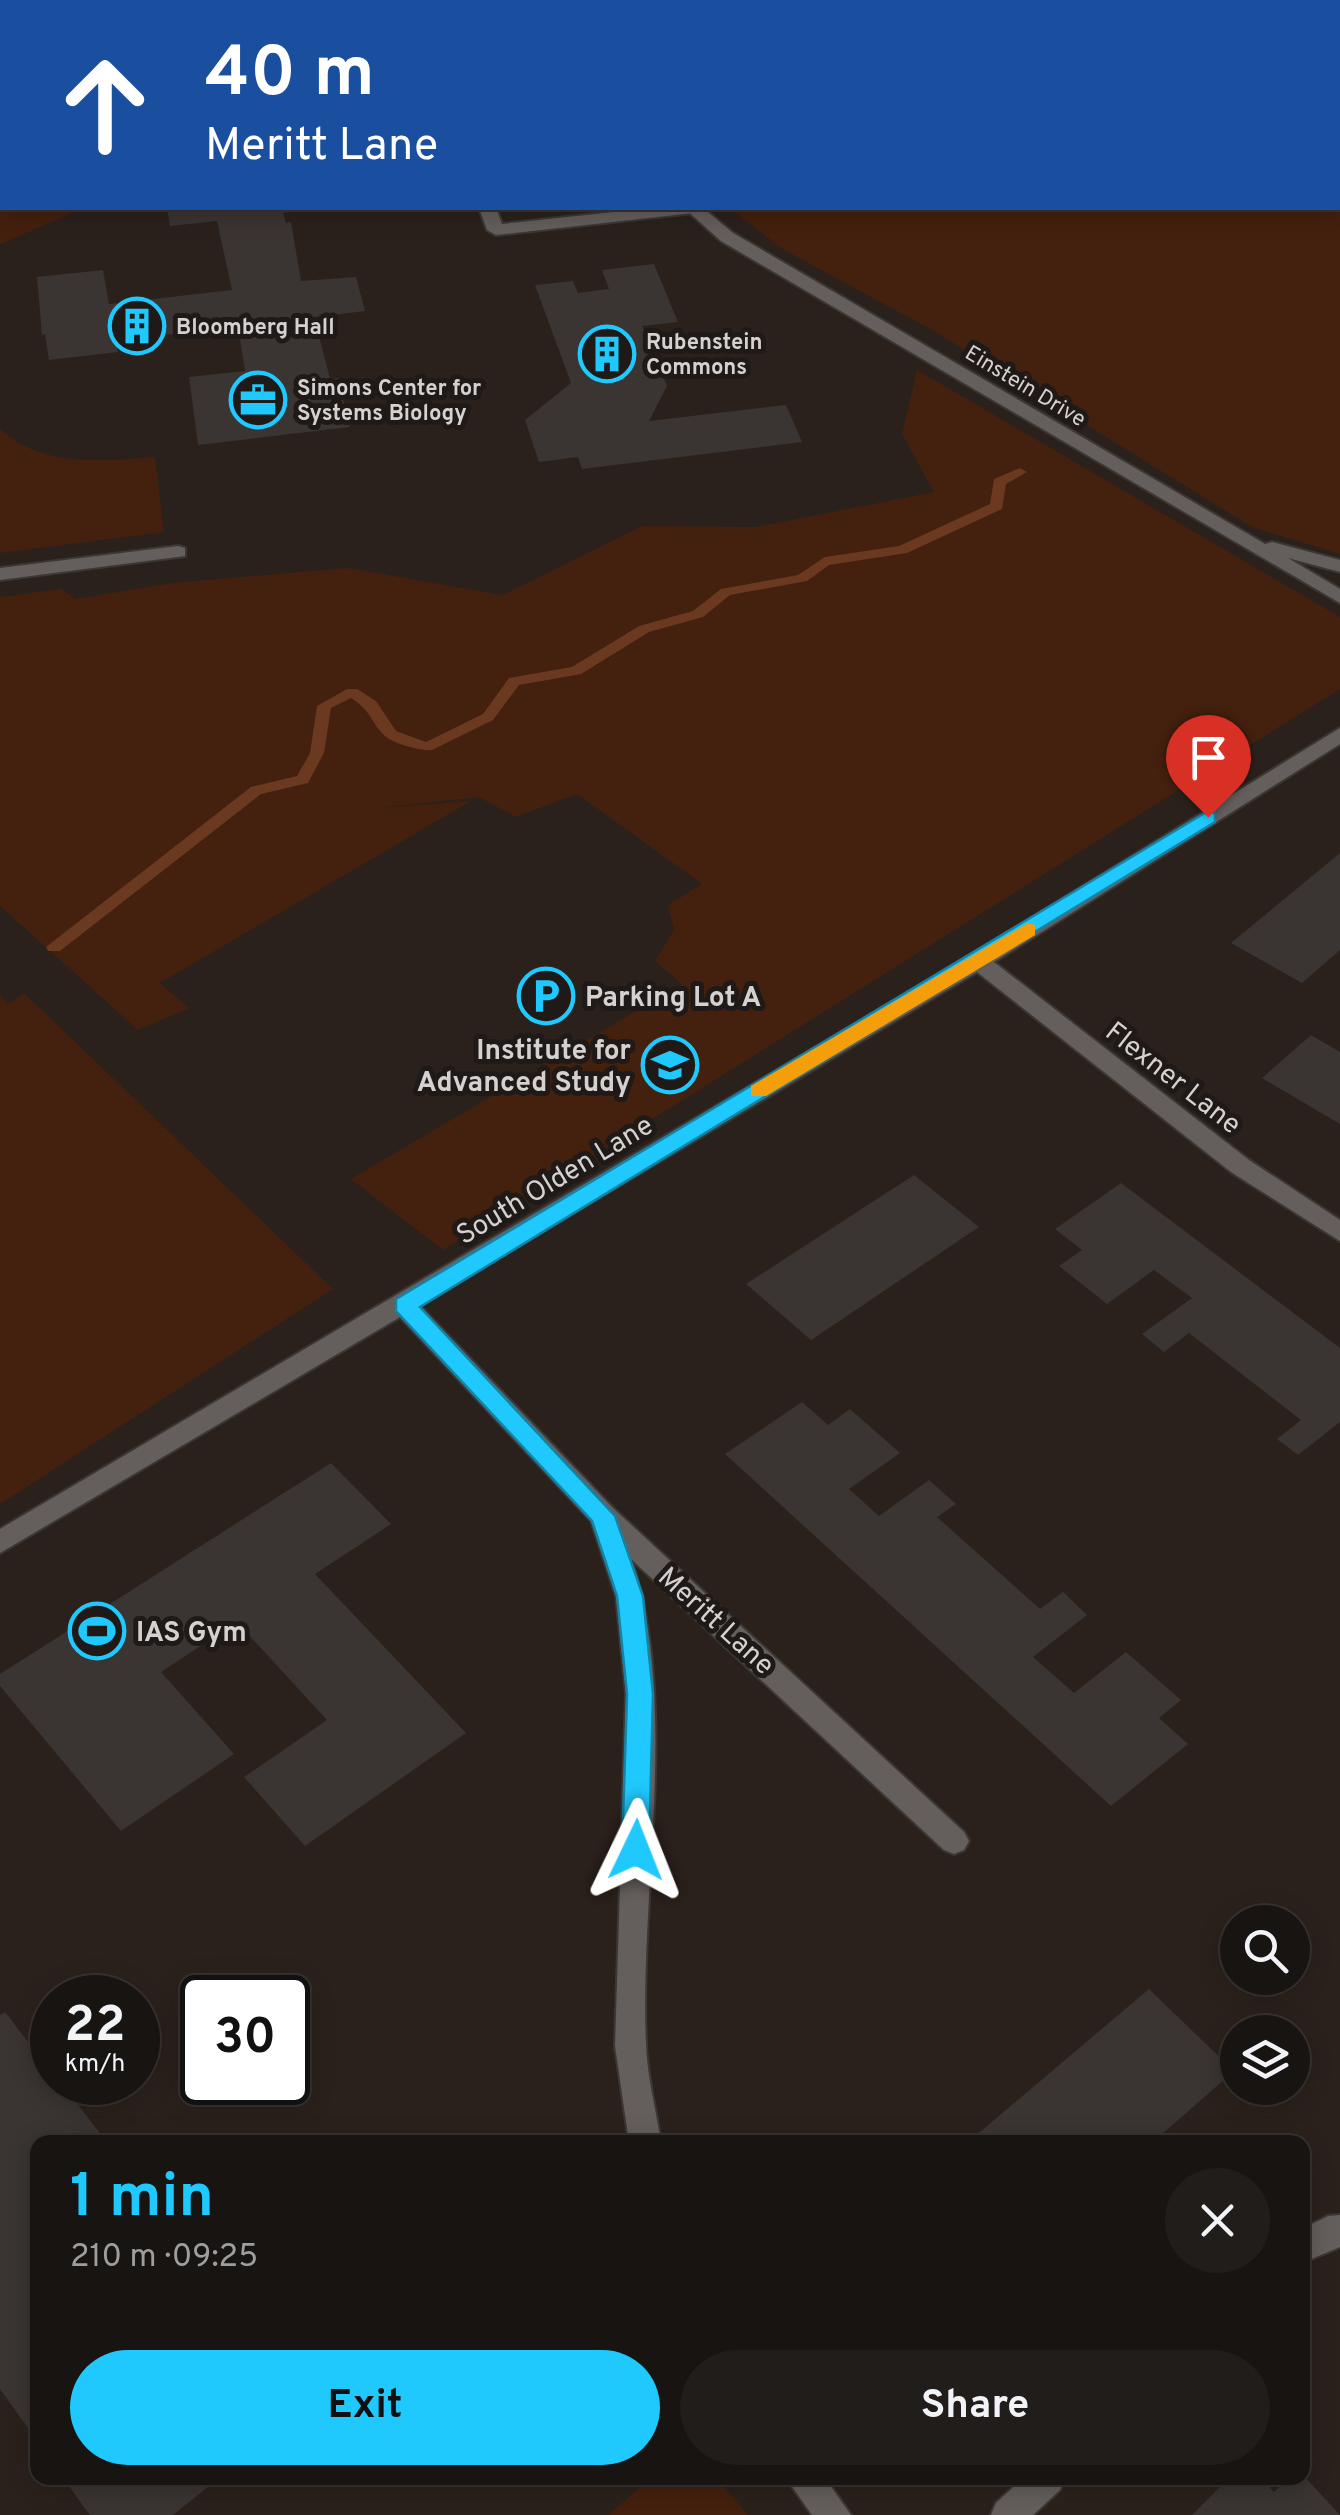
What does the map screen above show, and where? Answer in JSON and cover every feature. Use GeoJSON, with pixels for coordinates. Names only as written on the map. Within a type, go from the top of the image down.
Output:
{"type":"FeatureCollection","features":[{"type":"Feature","properties":{"kind":"street"},"geometry":{"type":"LineString","coordinates":[[489,210],[496,230],[675,210]]}},
{"type":"Feature","properties":{"kind":"street","name":"Einstein Drive"},"geometry":{"type":"LineString","coordinates":[[695,210],[727,237],[1340,597]]}},
{"type":"Feature","properties":{"kind":"street"},"geometry":{"type":"LineString","coordinates":[[1237,538],[1340,566]]}},
{"type":"Feature","properties":{"kind":"street"},"geometry":{"type":"LineString","coordinates":[[0,574],[178,552]]}},
{"type":"Feature","properties":{"kind":"street","name":"South Olden Lane"},"geometry":{"type":"LineString","coordinates":[[0,1542],[978,961],[1340,735]]}},
{"type":"Feature","properties":{"kind":"street","name":"Flexner Lane"},"geometry":{"type":"LineString","coordinates":[[978,961],[1240,1166],[1340,1232]]}},
{"type":"Feature","properties":{"kind":"street","name":"Meritt Lane"},"geometry":{"type":"LineString","coordinates":[[404,1305],[603,1516],[954,1841]]}},
{"type":"Feature","properties":{"kind":"street"},"geometry":{"type":"LineString","coordinates":[[603,1516],[630,1596],[640,1694],[630,2046],[645,2135]]}},
{"type":"Feature","properties":{"kind":"street"},"geometry":{"type":"LineString","coordinates":[[1310,2242],[1328,2232],[1340,2231]]}},
{"type":"Feature","properties":{"kind":"street"},"geometry":{"type":"LineString","coordinates":[[809,2485],[834,2515]]}},
{"type":"Feature","properties":{"kind":"street"},"geometry":{"type":"LineString","coordinates":[[1008,2515],[1040,2485]]}},
{"type":"Feature","properties":{"kind":"shaded area","name":"Institute for Advanced Study"},"geometry":{"type":"Polygon","coordinates":[[[0,210],[1340,210],[1340,2515],[0,2515],[0,210]]]}},
{"type":"Feature","properties":{"kind":"shaded area"},"geometry":{"type":"Polygon","coordinates":[[[0,210],[79,210],[0,244],[0,210]]]}},
{"type":"Feature","properties":{"kind":"shaded area"},"geometry":{"type":"Polygon","coordinates":[[[733,210],[1340,210],[1340,554],[1252,527],[934,331],[781,248],[733,210]]]}},
{"type":"Feature","properties":{"kind":"shaded area"},"geometry":{"type":"Polygon","coordinates":[[[917,370],[1340,617],[1340,689],[443,1250],[351,1179],[682,984],[655,961],[674,930],[668,905],[702,884],[577,794],[516,817],[479,797],[380,808],[471,801],[160,983],[189,1008],[138,1030],[0,906],[0,597],[61,589],[76,599],[173,583],[347,568],[503,595],[642,526],[757,527],[934,492],[902,434],[917,370]]]}},
{"type":"Feature","properties":{"kind":"shaded area"},"geometry":{"type":"Polygon","coordinates":[[[0,429],[17,442],[54,456],[94,460],[155,457],[164,532],[0,553],[0,429]]]}},
{"type":"Feature","properties":{"kind":"shaded area"},"geometry":{"type":"Polygon","coordinates":[[[24,993],[333,1289],[0,1504],[0,996],[8,1004],[24,993]]]}},
{"type":"Feature","properties":{"kind":"shaded area"},"geometry":{"type":"Polygon","coordinates":[[[643,2485],[723,2485],[748,2515],[608,2515],[643,2485]]]}},
{"type":"Feature","properties":{"kind":"building","name":"Bloomberg Hall"},"geometry":{"type":"Polygon","coordinates":[[[167,210],[303,210],[283,213],[286,223],[291,222],[301,281],[356,277],[365,311],[307,318],[309,325],[316,324],[330,379],[338,378],[350,427],[198,445],[189,377],[245,371],[238,326],[125,340],[123,329],[114,330],[118,352],[49,360],[45,334],[42,335],[37,277],[103,270],[109,304],[232,290],[217,221],[170,226],[167,210]]]}},
{"type":"Feature","properties":{"kind":"building","name":"Rubenstein Commons"},"geometry":{"type":"Polygon","coordinates":[[[654,264],[678,322],[642,326],[667,386],[649,421],[786,405],[802,442],[582,469],[578,457],[539,462],[525,420],[571,383],[535,285],[573,281],[578,293],[609,289],[602,270],[654,264]]]}},
{"type":"Feature","properties":{"kind":"building"},"geometry":{"type":"Polygon","coordinates":[[[1340,853],[1340,950],[1302,983],[1231,943],[1340,853]]]}},
{"type":"Feature","properties":{"kind":"building"},"geometry":{"type":"Polygon","coordinates":[[[1311,1035],[1340,1052],[1340,1124],[1262,1078],[1311,1035]]]}},
{"type":"Feature","properties":{"kind":"building"},"geometry":{"type":"Polygon","coordinates":[[[914,1175],[979,1227],[811,1340],[746,1284],[914,1175]]]}},
{"type":"Feature","properties":{"kind":"building"},"geometry":{"type":"Polygon","coordinates":[[[1121,1183],[1340,1348],[1340,1422],[1298,1455],[1277,1439],[1301,1420],[1189,1333],[1164,1352],[1142,1334],[1192,1298],[1154,1270],[1107,1304],[1059,1266],[1082,1250],[1055,1229],[1121,1183]]]}},
{"type":"Feature","properties":{"kind":"building"},"geometry":{"type":"Polygon","coordinates":[[[802,1402],[828,1425],[850,1409],[900,1453],[849,1489],[879,1516],[929,1480],[956,1504],[937,1517],[1040,1609],[1063,1592],[1087,1615],[1033,1657],[1074,1693],[1126,1652],[1181,1700],[1159,1718],[1188,1744],[1111,1806],[725,1454],[802,1402]]]}},
{"type":"Feature","properties":{"kind":"building"},"geometry":{"type":"Polygon","coordinates":[[[331,1463],[391,1524],[315,1574],[466,1733],[305,1846],[244,1777],[327,1720],[237,1622],[161,1672],[234,1754],[121,1831],[0,1686],[0,1674],[331,1463]]]}},
{"type":"Feature","properties":{"kind":"building"},"geometry":{"type":"Polygon","coordinates":[[[1149,1989],[1220,2057],[1220,2083],[1161,2135],[976,2135],[1149,1989]]]}},
{"type":"Feature","properties":{"kind":"building"},"geometry":{"type":"Polygon","coordinates":[[[5,2012],[30,2044],[30,2105],[78,2105],[102,2135],[30,2135],[30,2431],[0,2389],[0,2015],[5,2012]]]}},
{"type":"Feature","properties":{"kind":"building"},"geometry":{"type":"Polygon","coordinates":[[[1310,2483],[1340,2515],[1192,2515],[1222,2485],[1267,2485],[1274,2492],[1282,2485],[1310,2483]]]}},
{"type":"Feature","properties":{"kind":"building"},"geometry":{"type":"Polygon","coordinates":[[[68,2485],[210,2485],[173,2515],[90,2515],[68,2485]]]}},
{"type":"Feature","properties":{"kind":"waterway"},"geometry":{"type":"LineString","coordinates":[[54,947],[256,790],[303,780],[317,753],[324,706],[352,692],[371,704],[391,734],[427,747],[488,717],[514,681],[576,671],[644,629],[698,614],[726,592],[802,578],[825,561],[902,550],[997,506],[999,482],[1020,472]]}},
{"type":"Feature","properties":{"kind":"slow traffic"},"geometry":{"type":"LineString","coordinates":[[758,1091],[1028,930]]}},
{"type":"Feature","properties":{"kind":"place","name":"Bloomberg Hall"},"geometry":{"type":"Point","coordinates":[137,326]}},
{"type":"Feature","properties":{"kind":"place","name":"Rubenstein Commons"},"geometry":{"type":"Point","coordinates":[607,354]}},
{"type":"Feature","properties":{"kind":"place","name":"Simons Center for Systems Biology"},"geometry":{"type":"Point","coordinates":[258,400]}},
{"type":"Feature","properties":{"kind":"place","name":"Parking Lot A"},"geometry":{"type":"Point","coordinates":[546,996]}},
{"type":"Feature","properties":{"kind":"place","name":"Institute for Advanced Study"},"geometry":{"type":"Point","coordinates":[670,1065]}},
{"type":"Feature","properties":{"kind":"place","name":"IAS Gym"},"geometry":{"type":"Point","coordinates":[97,1631]}},
{"type":"Feature","properties":{"kind":"route"},"geometry":{"type":"LineString","coordinates":[[636,1850],[640,1694],[630,1596],[603,1516],[404,1305],[978,961],[1208,817]]}}]}
